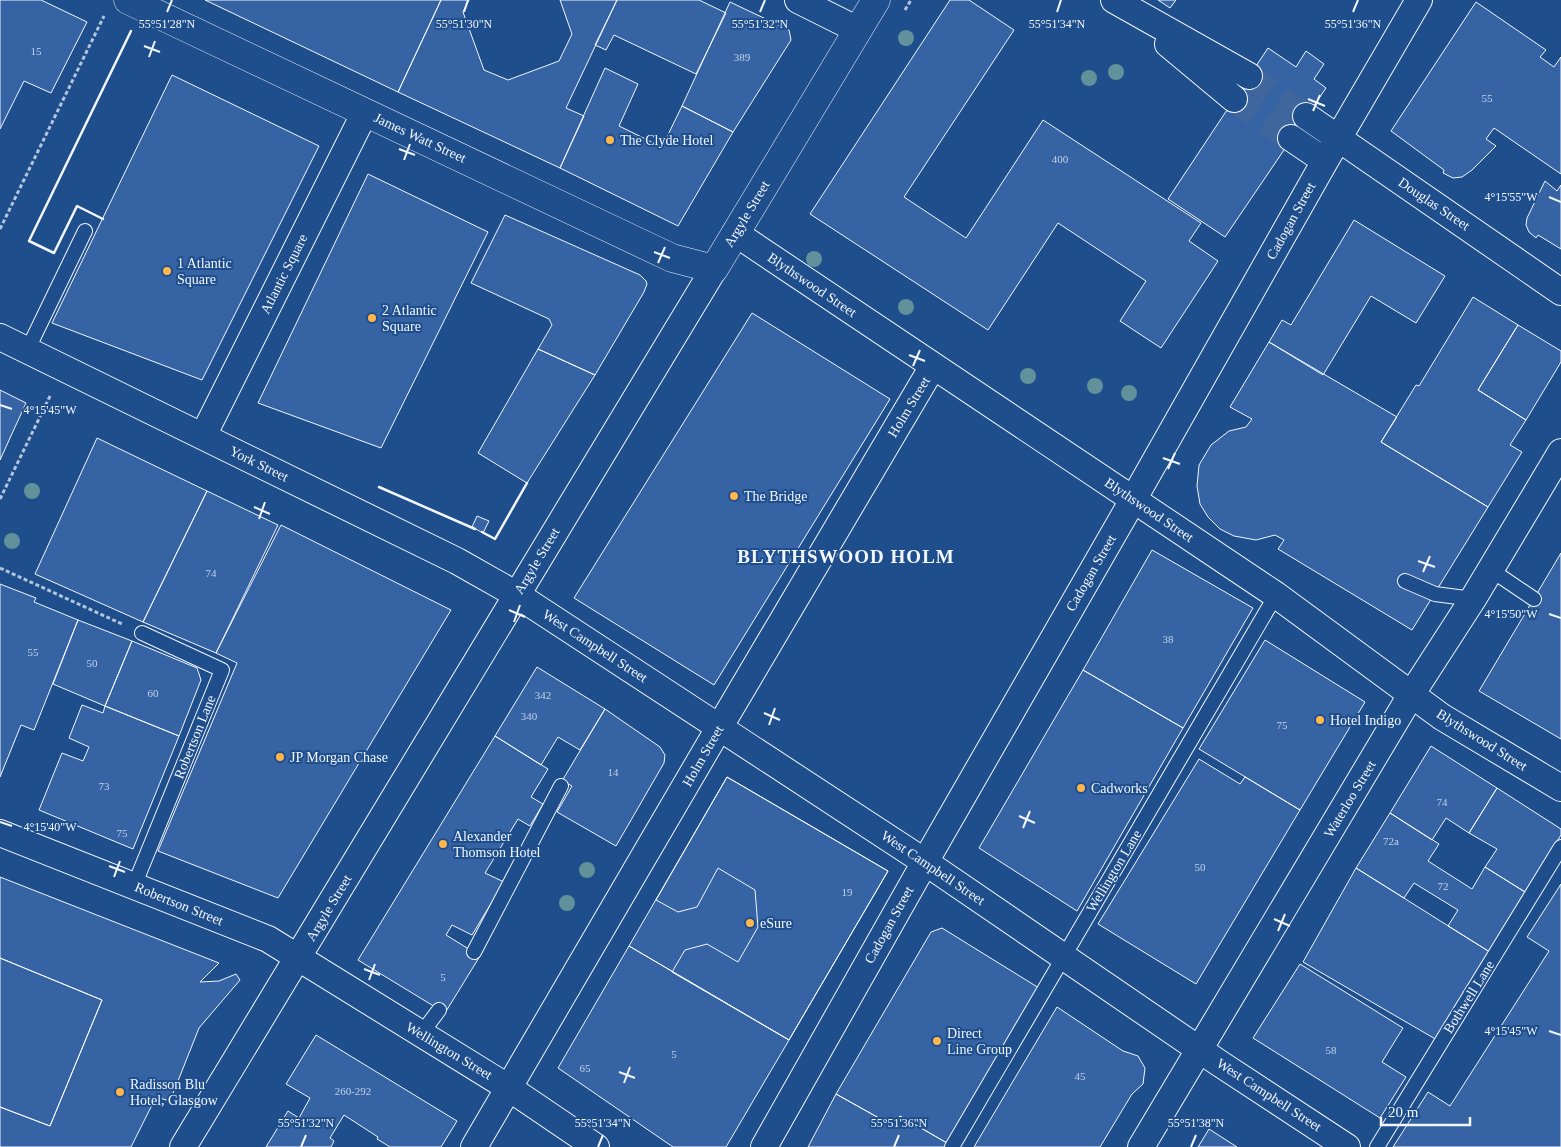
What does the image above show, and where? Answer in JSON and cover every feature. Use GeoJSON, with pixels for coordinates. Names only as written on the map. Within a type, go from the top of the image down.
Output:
{"type":"FeatureCollection","features":[{"type":"Feature","properties":{"kind":"main road","name":"Argyle Street"},"geometry":{"type":"LineString","coordinates":[[714,269],[876,0]]}},
{"type":"Feature","properties":{"kind":"main road","name":"James Watt Street"},"geometry":{"type":"LineString","coordinates":[[118,4],[365,112],[672,258],[714,269]]}},
{"type":"Feature","properties":{"kind":"street"},"geometry":{"type":"LineString","coordinates":[[798,0],[858,30]]}},
{"type":"Feature","properties":{"kind":"street","name":"Cadogan Street"},"geometry":{"type":"LineString","coordinates":[[764,1147],[1325,161],[1419,0]]}},
{"type":"Feature","properties":{"kind":"street"},"geometry":{"type":"LineString","coordinates":[[1116,1],[1249,76]]}},
{"type":"Feature","properties":{"kind":"street"},"geometry":{"type":"LineString","coordinates":[[1116,1],[1234,99]]}},
{"type":"Feature","properties":{"kind":"street","name":"Atlantic Square"},"geometry":{"type":"LineString","coordinates":[[203,436],[365,112]]}},
{"type":"Feature","properties":{"kind":"street","name":"Douglas Street"},"geometry":{"type":"LineString","coordinates":[[1306,116],[1561,292]]}},
{"type":"Feature","properties":{"kind":"street"},"geometry":{"type":"LineString","coordinates":[[1291,138],[1325,161]]}},
{"type":"Feature","properties":{"kind":"street","name":"Blythswood Street"},"geometry":{"type":"LineString","coordinates":[[735,234],[1276,595],[1442,717],[1561,788]]}},
{"type":"Feature","properties":{"kind":"street","name":"Argyle Street"},"geometry":{"type":"LineString","coordinates":[[183,1147],[714,269]]}},
{"type":"Feature","properties":{"kind":"street","name":"York Street"},"geometry":{"type":"LineString","coordinates":[[0,337],[457,562],[517,595]]}},
{"type":"Feature","properties":{"kind":"street","name":"Holm Street"},"geometry":{"type":"LineString","coordinates":[[474,1147],[719,728],[934,366]]}},
{"type":"Feature","properties":{"kind":"street","name":"Waterloo Street"},"geometry":{"type":"LineString","coordinates":[[1141,1147],[1411,695],[1473,599],[1561,452]]}},
{"type":"Feature","properties":{"kind":"street","name":"West Campbell Street"},"geometry":{"type":"LineString","coordinates":[[517,595],[925,862],[1200,1050],[1347,1147]]}},
{"type":"Feature","properties":{"kind":"street","name":"Robertson Street"},"geometry":{"type":"LineString","coordinates":[[0,833],[268,939],[299,958]]}},
{"type":"Feature","properties":{"kind":"street","name":"Wellington Street"},"geometry":{"type":"LineString","coordinates":[[299,958],[509,1088],[596,1147]]}},
{"type":"Feature","properties":{"kind":"lane"},"geometry":{"type":"LineString","coordinates":[[27,350],[85,232]]}},
{"type":"Feature","properties":{"kind":"lane"},"geometry":{"type":"LineString","coordinates":[[1490,570],[1534,598]]}},
{"type":"Feature","properties":{"kind":"lane"},"geometry":{"type":"LineString","coordinates":[[1405,581],[1435,594],[1473,599]]}},
{"type":"Feature","properties":{"kind":"lane","name":"Wellington Lane"},"geometry":{"type":"LineString","coordinates":[[952,1147],[1276,595]]}},
{"type":"Feature","properties":{"kind":"lane","name":"Robertson Lane"},"geometry":{"type":"LineString","coordinates":[[134,886],[222,670],[142,633]]}},
{"type":"Feature","properties":{"kind":"lane"},"geometry":{"type":"LineString","coordinates":[[474,952],[561,786]]}},
{"type":"Feature","properties":{"kind":"lane","name":"Bothwell Lane"},"geometry":{"type":"LineString","coordinates":[[1377,1147],[1561,847]]}},
{"type":"Feature","properties":{"kind":"lane"},"geometry":{"type":"LineString","coordinates":[[421,1034],[438,1010]]}},
{"type":"Feature","properties":{"kind":"path"},"geometry":{"type":"LineString","coordinates":[[0,230],[118,4]]}},
{"type":"Feature","properties":{"kind":"path"},"geometry":{"type":"LineString","coordinates":[[0,499],[63,368]]}},
{"type":"Feature","properties":{"kind":"path"},"geometry":{"type":"LineString","coordinates":[[0,568],[142,633]]}},
{"type":"Feature","properties":{"kind":"building"},"geometry":{"type":"Polygon","coordinates":[[[0,0],[41,0],[87,22],[51,93],[24,81],[0,129],[0,0]]]}},
{"type":"Feature","properties":{"kind":"building"},"geometry":{"type":"Polygon","coordinates":[[[205,0],[441,0],[398,92],[205,0]]]}},
{"type":"Feature","properties":{"kind":"building"},"geometry":{"type":"Polygon","coordinates":[[[441,0],[469,0],[463,12],[484,70],[508,80],[559,61],[572,34],[560,0],[617,0],[566,108],[584,116],[560,168],[398,92],[441,0]]]}},
{"type":"Feature","properties":{"kind":"building"},"geometry":{"type":"Polygon","coordinates":[[[617,0],[699,0],[726,13],[696,74],[614,35],[606,50],[595,45],[617,0]]]}},
{"type":"Feature","properties":{"kind":"building"},"geometry":{"type":"Polygon","coordinates":[[[950,0],[969,0],[1014,30],[904,197],[966,238],[1043,120],[1201,223],[1189,241],[1218,261],[1161,348],[1120,321],[1146,281],[1058,223],[988,330],[810,214],[950,0]]]}},
{"type":"Feature","properties":{"kind":"building"},"geometry":{"type":"Polygon","coordinates":[[[1158,0],[1176,0],[1170,8],[1158,0]]]}},
{"type":"Feature","properties":{"kind":"building"},"geometry":{"type":"Polygon","coordinates":[[[730,2],[789,30],[791,40],[733,132],[682,106],[730,2]]]}},
{"type":"Feature","properties":{"kind":"building"},"geometry":{"type":"Polygon","coordinates":[[[1476,2],[1546,50],[1540,57],[1554,67],[1561,57],[1561,174],[1494,128],[1486,139],[1496,146],[1472,170],[1462,177],[1453,178],[1443,173],[1444,170],[1391,131],[1476,2]]]}},
{"type":"Feature","properties":{"kind":"building"},"geometry":{"type":"Polygon","coordinates":[[[1268,48],[1296,67],[1306,51],[1324,64],[1314,79],[1326,88],[1225,237],[1168,199],[1268,48]]]}},
{"type":"Feature","properties":{"kind":"building","name":"The Clyde Hotel"},"geometry":{"type":"Polygon","coordinates":[[[605,68],[638,84],[619,126],[662,147],[682,106],[733,132],[678,226],[560,168],[605,68]]]}},
{"type":"Feature","properties":{"kind":"building","name":"1 Atlantic Square"},"geometry":{"type":"Polygon","coordinates":[[[172,75],[319,146],[202,380],[52,323],[172,75]]]}},
{"type":"Feature","properties":{"kind":"building","name":"2 Atlantic Square"},"geometry":{"type":"Polygon","coordinates":[[[368,174],[488,232],[381,448],[258,403],[368,174]]]}},
{"type":"Feature","properties":{"kind":"building"},"geometry":{"type":"Polygon","coordinates":[[[1545,181],[1557,191],[1561,185],[1561,249],[1538,235],[1536,238],[1529,232],[1526,225],[1527,218],[1545,181]]]}},
{"type":"Feature","properties":{"kind":"building"},"geometry":{"type":"Polygon","coordinates":[[[505,215],[640,275],[646,281],[647,284],[644,292],[595,375],[538,349],[552,325],[549,319],[471,283],[505,215]]]}},
{"type":"Feature","properties":{"kind":"building"},"geometry":{"type":"Polygon","coordinates":[[[1354,220],[1445,276],[1416,323],[1371,296],[1323,375],[1269,342],[1282,320],[1291,325],[1354,220]]]}},
{"type":"Feature","properties":{"kind":"building"},"geometry":{"type":"Polygon","coordinates":[[[1473,297],[1518,325],[1478,390],[1526,420],[1510,445],[1522,452],[1488,507],[1381,442],[1416,385],[1419,386],[1473,297]]]}},
{"type":"Feature","properties":{"kind":"building","name":"The Bridge"},"geometry":{"type":"Polygon","coordinates":[[[752,313],[890,399],[714,685],[574,598],[752,313]]]}},
{"type":"Feature","properties":{"kind":"building"},"geometry":{"type":"Polygon","coordinates":[[[1518,325],[1561,351],[1561,362],[1526,420],[1478,390],[1518,325]]]}},
{"type":"Feature","properties":{"kind":"building"},"geometry":{"type":"Polygon","coordinates":[[[1269,342],[1397,417],[1381,442],[1488,507],[1412,630],[1278,549],[1284,540],[1275,535],[1256,540],[1234,536],[1220,529],[1208,517],[1200,504],[1197,486],[1199,465],[1211,445],[1229,431],[1246,427],[1252,419],[1230,407],[1269,342]]]}},
{"type":"Feature","properties":{"kind":"building"},"geometry":{"type":"Polygon","coordinates":[[[538,349],[595,375],[527,483],[478,453],[538,349]]]}},
{"type":"Feature","properties":{"kind":"building"},"geometry":{"type":"Polygon","coordinates":[[[0,390],[26,403],[0,460],[0,390]]]}},
{"type":"Feature","properties":{"kind":"building"},"geometry":{"type":"Polygon","coordinates":[[[97,438],[207,491],[143,622],[35,574],[97,438]]]}},
{"type":"Feature","properties":{"kind":"building"},"geometry":{"type":"Polygon","coordinates":[[[207,491],[278,525],[216,653],[143,622],[207,491]]]}},
{"type":"Feature","properties":{"kind":"building"},"geometry":{"type":"Polygon","coordinates":[[[477,516],[489,521],[483,533],[472,527],[477,516]]]}},
{"type":"Feature","properties":{"kind":"building","name":"JP Morgan Chase"},"geometry":{"type":"Polygon","coordinates":[[[281,525],[451,610],[278,898],[158,851],[237,663],[216,653],[281,525]]]}},
{"type":"Feature","properties":{"kind":"building"},"geometry":{"type":"Polygon","coordinates":[[[1152,550],[1253,608],[1183,728],[1083,670],[1152,550]]]}},
{"type":"Feature","properties":{"kind":"building"},"geometry":{"type":"Polygon","coordinates":[[[1561,553],[1561,739],[1479,691],[1561,553]]]}},
{"type":"Feature","properties":{"kind":"building"},"geometry":{"type":"Polygon","coordinates":[[[0,584],[36,598],[34,602],[78,620],[34,730],[21,725],[0,777],[0,584]]]}},
{"type":"Feature","properties":{"kind":"building"},"geometry":{"type":"Polygon","coordinates":[[[78,620],[132,641],[105,706],[53,684],[78,620]]]}},
{"type":"Feature","properties":{"kind":"building"},"geometry":{"type":"Polygon","coordinates":[[[1265,640],[1365,702],[1300,810],[1199,749],[1265,640]]]}},
{"type":"Feature","properties":{"kind":"building"},"geometry":{"type":"Polygon","coordinates":[[[132,641],[197,668],[201,680],[179,736],[105,706],[132,641]]]}},
{"type":"Feature","properties":{"kind":"building"},"geometry":{"type":"Polygon","coordinates":[[[537,667],[605,709],[580,750],[558,737],[541,765],[495,736],[537,667]]]}},
{"type":"Feature","properties":{"kind":"building","name":"Cadworks"},"geometry":{"type":"Polygon","coordinates":[[[1083,670],[1183,728],[1077,911],[979,848],[1083,670]]]}},
{"type":"Feature","properties":{"kind":"building"},"geometry":{"type":"Polygon","coordinates":[[[82,705],[103,713],[105,706],[179,736],[133,849],[39,810],[62,753],[83,761],[89,747],[69,738],[82,705]]]}},
{"type":"Feature","properties":{"kind":"building"},"geometry":{"type":"Polygon","coordinates":[[[605,709],[660,747],[665,755],[664,763],[616,846],[557,812],[572,786],[562,781],[605,709]]]}},
{"type":"Feature","properties":{"kind":"building"},"geometry":{"type":"Polygon","coordinates":[[[495,736],[548,769],[531,797],[543,804],[530,826],[518,819],[485,873],[504,882],[472,935],[452,925],[446,935],[480,956],[445,1013],[358,960],[495,736]]]}},
{"type":"Feature","properties":{"kind":"building"},"geometry":{"type":"Polygon","coordinates":[[[1431,746],[1497,788],[1469,833],[1446,818],[1432,840],[1390,813],[1431,746]]]}},
{"type":"Feature","properties":{"kind":"building"},"geometry":{"type":"Polygon","coordinates":[[[1199,759],[1240,784],[1245,777],[1300,810],[1196,984],[1098,924],[1199,759]]]}},
{"type":"Feature","properties":{"kind":"building","name":"eSure"},"geometry":{"type":"Polygon","coordinates":[[[727,777],[888,871],[789,1040],[629,946],[727,777]]]}},
{"type":"Feature","properties":{"kind":"building","name":"eSure"},"geometry":{"type":"Polygon","coordinates":[[[727,777],[888,871],[789,1040],[672,972],[685,950],[707,944],[738,962],[758,927],[755,890],[718,868],[697,907],[678,912],[656,900],[727,777]]]}},
{"type":"Feature","properties":{"kind":"building"},"geometry":{"type":"Polygon","coordinates":[[[1497,788],[1561,829],[1561,835],[1525,892],[1485,867],[1497,849],[1469,833],[1497,788]]]}},
{"type":"Feature","properties":{"kind":"building"},"geometry":{"type":"Polygon","coordinates":[[[1390,813],[1439,844],[1428,861],[1472,889],[1485,867],[1530,895],[1493,954],[1448,926],[1458,910],[1414,883],[1404,898],[1356,868],[1390,813]]]}},
{"type":"Feature","properties":{"kind":"building"},"geometry":{"type":"Polygon","coordinates":[[[1356,868],[1493,954],[1437,1040],[1303,962],[1356,868]]]}},
{"type":"Feature","properties":{"kind":"building"},"geometry":{"type":"Polygon","coordinates":[[[0,877],[219,963],[200,982],[219,981],[236,974],[240,980],[199,1028],[170,1101],[156,1097],[131,1147],[0,1147],[0,1107],[50,1126],[102,1000],[0,958],[0,877]]]}},
{"type":"Feature","properties":{"kind":"building"},"geometry":{"type":"Polygon","coordinates":[[[1561,884],[1561,1147],[1393,1147],[1428,1092],[1450,1106],[1549,951],[1527,937],[1561,884]]]}},
{"type":"Feature","properties":{"kind":"building","name":"Direct Line Group"},"geometry":{"type":"Polygon","coordinates":[[[942,928],[1039,988],[947,1143],[900,1116],[895,1127],[836,1094],[931,932],[942,928]]]}},
{"type":"Feature","properties":{"kind":"building"},"geometry":{"type":"Polygon","coordinates":[[[629,946],[789,1040],[726,1147],[673,1147],[558,1068],[629,946]]]}},
{"type":"Feature","properties":{"kind":"building"},"geometry":{"type":"Polygon","coordinates":[[[0,958],[102,1000],[50,1126],[0,1107],[0,958]]]}},
{"type":"Feature","properties":{"kind":"building"},"geometry":{"type":"Polygon","coordinates":[[[1300,964],[1403,1028],[1382,1062],[1406,1077],[1380,1118],[1253,1038],[1300,964]]]}},
{"type":"Feature","properties":{"kind":"building"},"geometry":{"type":"Polygon","coordinates":[[[1057,1007],[1123,1051],[1138,1056],[1145,1068],[1143,1084],[1132,1094],[1100,1147],[974,1147],[1057,1007]]]}},
{"type":"Feature","properties":{"kind":"building"},"geometry":{"type":"Polygon","coordinates":[[[316,1035],[457,1121],[441,1147],[390,1147],[344,1115],[330,1138],[334,1141],[331,1147],[266,1147],[288,1111],[299,1118],[310,1098],[286,1084],[316,1035]]]}},
{"type":"Feature","properties":{"kind":"building"},"geometry":{"type":"Polygon","coordinates":[[[836,1094],[895,1127],[900,1116],[947,1143],[945,1147],[808,1147],[836,1094]]]}},
{"type":"Feature","properties":{"kind":"building"},"geometry":{"type":"Polygon","coordinates":[[[1209,1129],[1237,1147],[1198,1147],[1209,1129]]]}},
{"type":"Feature","properties":{"kind":"tunnel"},"geometry":{"type":"LineString","coordinates":[[1249,76],[1306,116]]}},
{"type":"Feature","properties":{"kind":"tunnel"},"geometry":{"type":"LineString","coordinates":[[1234,99],[1291,138]]}},
{"type":"Feature","properties":{"kind":"wall"},"geometry":{"type":"LineString","coordinates":[[103,219],[77,206],[54,253],[29,241],[131,31]]}},
{"type":"Feature","properties":{"kind":"wall"},"geometry":{"type":"LineString","coordinates":[[482,532],[495,539],[527,483]]}},
{"type":"Feature","properties":{"kind":"wall"},"geometry":{"type":"LineString","coordinates":[[379,487],[475,529]]}},
{"type":"Feature","properties":{"kind":"place","name":"The Clyde Hotel"},"geometry":{"type":"Point","coordinates":[610,140]}},
{"type":"Feature","properties":{"kind":"place","name":"1 Atlantic Square"},"geometry":{"type":"Point","coordinates":[167,271]}},
{"type":"Feature","properties":{"kind":"place","name":"2 Atlantic Square"},"geometry":{"type":"Point","coordinates":[372,318]}},
{"type":"Feature","properties":{"kind":"place","name":"The Bridge"},"geometry":{"type":"Point","coordinates":[734,496]}},
{"type":"Feature","properties":{"kind":"place","name":"Hotel Indigo"},"geometry":{"type":"Point","coordinates":[1320,720]}},
{"type":"Feature","properties":{"kind":"place","name":"JP Morgan Chase"},"geometry":{"type":"Point","coordinates":[280,757]}},
{"type":"Feature","properties":{"kind":"place","name":"Cadworks"},"geometry":{"type":"Point","coordinates":[1081,788]}},
{"type":"Feature","properties":{"kind":"place","name":"Alexander Thomson Hotel"},"geometry":{"type":"Point","coordinates":[443,844]}},
{"type":"Feature","properties":{"kind":"place","name":"eSure"},"geometry":{"type":"Point","coordinates":[750,923]}},
{"type":"Feature","properties":{"kind":"place","name":"Direct Line Group"},"geometry":{"type":"Point","coordinates":[937,1041]}},
{"type":"Feature","properties":{"kind":"place","name":"Radisson Blu Hotel, Glasgow"},"geometry":{"type":"Point","coordinates":[120,1092]}},
{"type":"Feature","properties":{"kind":"district","name":"BLYTHSWOOD HOLM"},"geometry":{"type":"Point","coordinates":[846,556]}}]}
